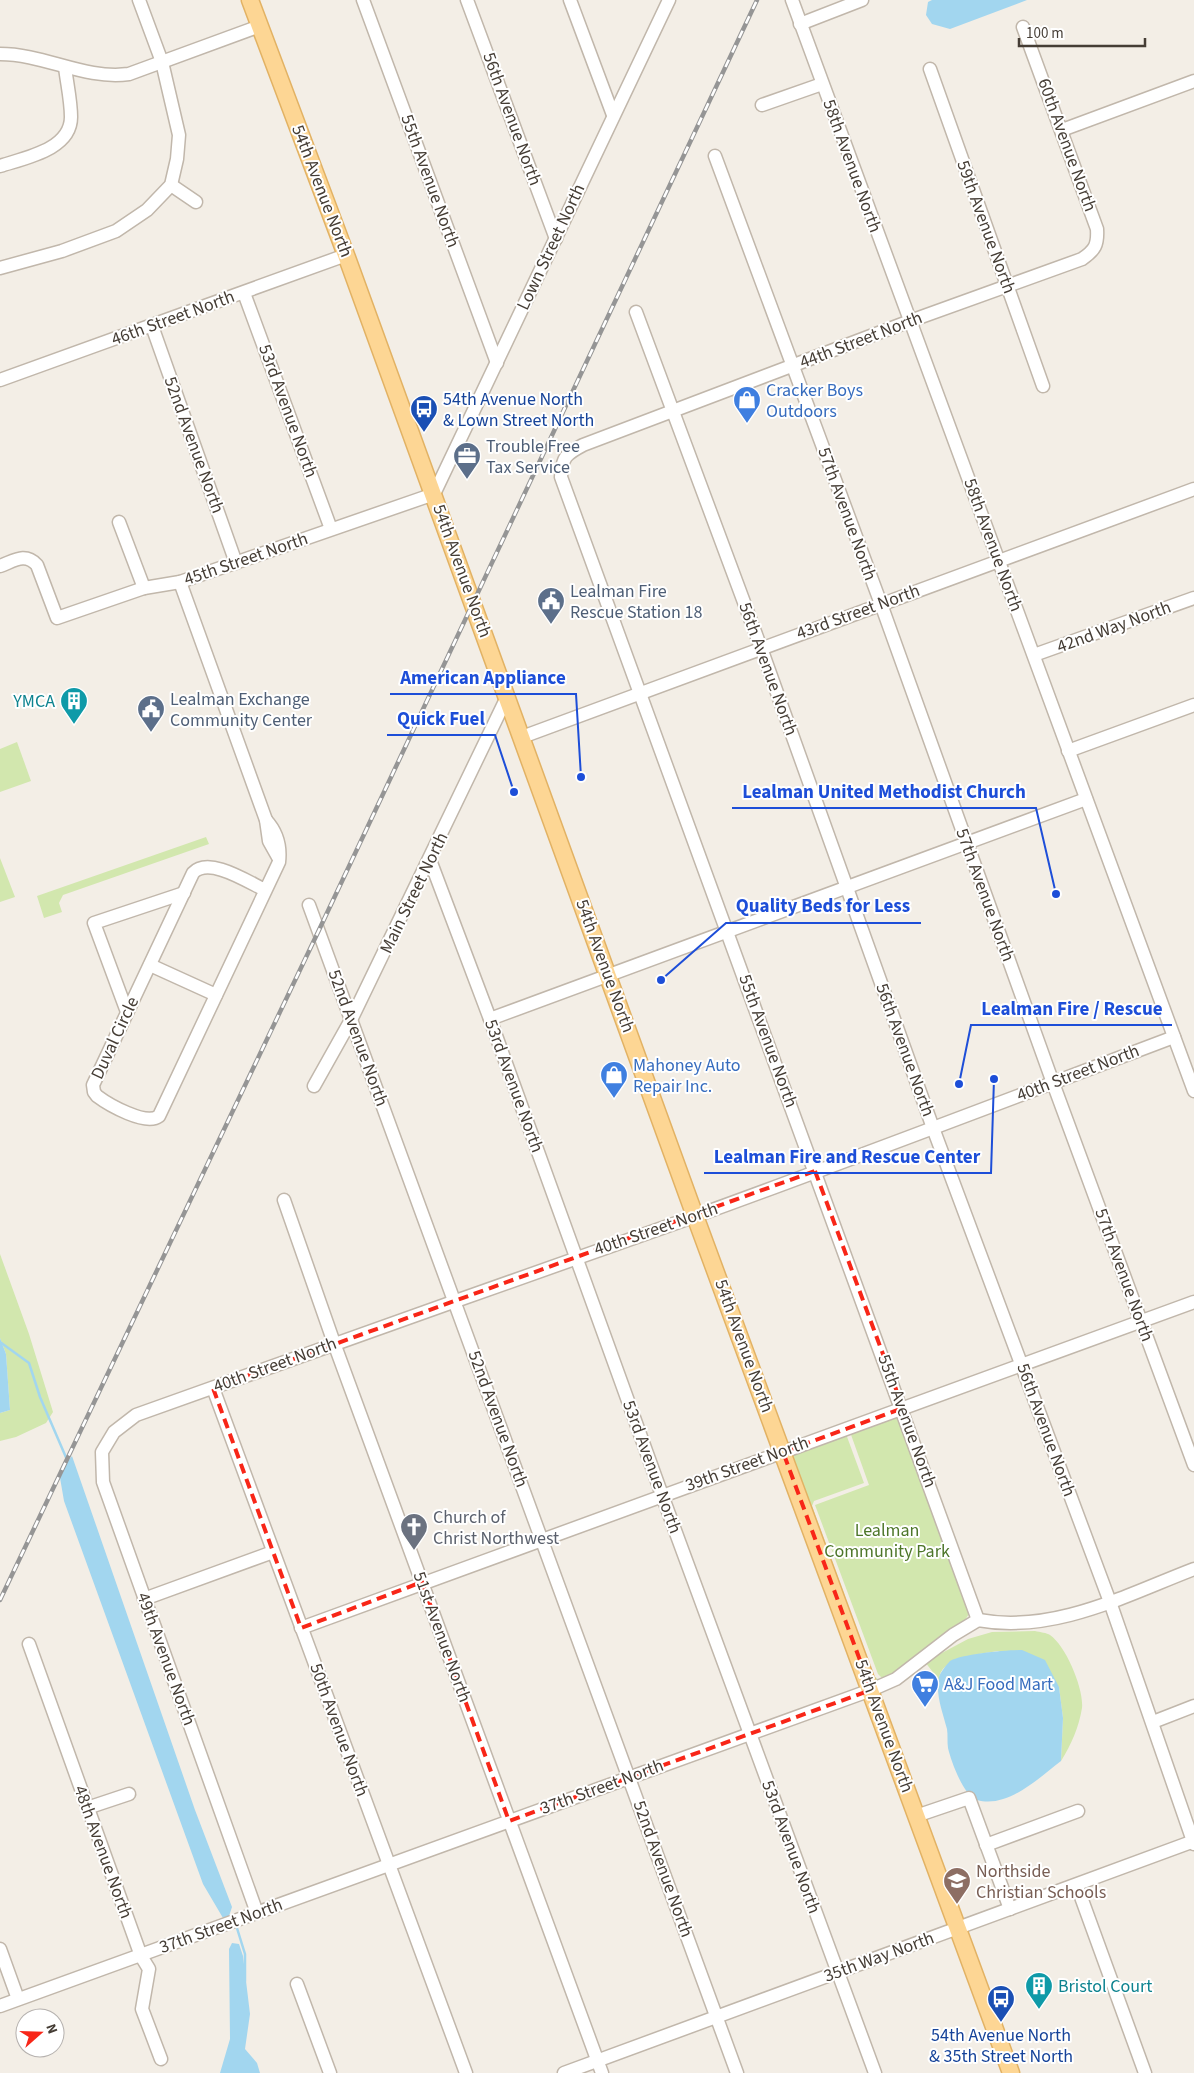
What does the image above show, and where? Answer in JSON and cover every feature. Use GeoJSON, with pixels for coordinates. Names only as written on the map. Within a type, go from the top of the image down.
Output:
{"type":"FeatureCollection","features":[{"type":"Feature","properties":{"kind":"main road","name":"54th Avenue North"},"geometry":{"type":"LineString","coordinates":[[250,0],[434,494],[695,1216],[871,1690],[1010,2073]]}},
{"type":"Feature","properties":{"kind":"street"},"geometry":{"type":"LineString","coordinates":[[0,268],[62,251],[116,231],[147,210],[171,185],[177,159],[179,135],[162,62],[139,0]]}},
{"type":"Feature","properties":{"kind":"street","name":"55th Avenue North"},"geometry":{"type":"LineString","coordinates":[[363,0],[497,363]]}},
{"type":"Feature","properties":{"kind":"street","name":"56th Avenue North"},"geometry":{"type":"LineString","coordinates":[[467,0],[556,238]]}},
{"type":"Feature","properties":{"kind":"street"},"geometry":{"type":"LineString","coordinates":[[570,0],[613,115]]}},
{"type":"Feature","properties":{"kind":"street","name":"Lown Street North"},"geometry":{"type":"LineString","coordinates":[[434,494],[669,0]]}},
{"type":"Feature","properties":{"kind":"street","name":"58th Avenue North"},"geometry":{"type":"LineString","coordinates":[[792,0],[1194,1091]]}},
{"type":"Feature","properties":{"kind":"street"},"geometry":{"type":"LineString","coordinates":[[800,24],[862,0]]}},
{"type":"Feature","properties":{"kind":"street"},"geometry":{"type":"LineString","coordinates":[[0,54],[15,54],[55,62],[65,67],[97,74],[129,74],[260,26]]}},
{"type":"Feature","properties":{"kind":"street","name":"60th Avenue North"},"geometry":{"type":"LineString","coordinates":[[1023,27],[1097,229],[1098,242],[1094,251],[1082,259]]}},
{"type":"Feature","properties":{"kind":"street"},"geometry":{"type":"LineString","coordinates":[[0,166],[47,149],[55,145],[67,134],[72,119],[65,67]]}},
{"type":"Feature","properties":{"kind":"street","name":"59th Avenue North"},"geometry":{"type":"LineString","coordinates":[[930,69],[1043,386]]}},
{"type":"Feature","properties":{"kind":"street"},"geometry":{"type":"LineString","coordinates":[[1062,130],[1194,81]]}},
{"type":"Feature","properties":{"kind":"street"},"geometry":{"type":"LineString","coordinates":[[762,105],[822,84]]}},
{"type":"Feature","properties":{"kind":"street","name":"57th Avenue North"},"geometry":{"type":"LineString","coordinates":[[714,156],[881,604],[1053,1083],[1194,1465]]}},
{"type":"Feature","properties":{"kind":"street"},"geometry":{"type":"LineString","coordinates":[[171,185],[196,202]]}},
{"type":"Feature","properties":{"kind":"street","name":"46th Street North"},"geometry":{"type":"LineString","coordinates":[[0,380],[346,255]]}},
{"type":"Feature","properties":{"kind":"street","name":"44th Street North"},"geometry":{"type":"LineString","coordinates":[[562,462],[569,452],[583,445],[672,410],[1082,259]]}},
{"type":"Feature","properties":{"kind":"street","name":"53rd Avenue North"},"geometry":{"type":"LineString","coordinates":[[244,293],[331,529]]}},
{"type":"Feature","properties":{"kind":"street","name":"56th Avenue North"},"geometry":{"type":"LineString","coordinates":[[636,312],[761,648],[934,1128],[1110,1602],[1194,1842]]}},
{"type":"Feature","properties":{"kind":"street","name":"52nd Avenue North"},"geometry":{"type":"LineString","coordinates":[[152,326],[236,563]]}},
{"type":"Feature","properties":{"kind":"street","name":"55th Avenue North"},"geometry":{"type":"LineString","coordinates":[[562,462],[561,476],[571,506],[903,1408],[978,1620]]}},
{"type":"Feature","properties":{"kind":"street","name":"43rd Street North"},"geometry":{"type":"LineString","coordinates":[[522,738],[640,692],[1194,489]]}},
{"type":"Feature","properties":{"kind":"street","name":"45th Street North"},"geometry":{"type":"LineString","coordinates":[[0,566],[23,558],[32,559],[37,566],[57,618],[144,588],[180,582],[434,494]]}},
{"type":"Feature","properties":{"kind":"street"},"geometry":{"type":"LineString","coordinates":[[119,522],[144,588]]}},
{"type":"Feature","properties":{"kind":"street","name":"Duval Circle"},"geometry":{"type":"LineString","coordinates":[[180,582],[266,820],[277,836],[280,845],[279,860],[266,890],[160,1113],[154,1119],[143,1119],[103,1100],[94,1092],[93,1085],[197,869],[210,866],[215,867],[266,890]]}},
{"type":"Feature","properties":{"kind":"street","name":"42nd Way North"},"geometry":{"type":"LineString","coordinates":[[1034,655],[1194,598]]}},
{"type":"Feature","properties":{"kind":"street","name":"Main Street North"},"geometry":{"type":"LineString","coordinates":[[314,1086],[351,1020],[508,697]]}},
{"type":"Feature","properties":{"kind":"street"},"geometry":{"type":"LineString","coordinates":[[1068,751],[1194,705]]}},
{"type":"Feature","properties":{"kind":"street"},"geometry":{"type":"LineString","coordinates":[[490,1019],[1086,799]]}},
{"type":"Feature","properties":{"kind":"street","name":"53rd Avenue North"},"geometry":{"type":"LineString","coordinates":[[430,860],[490,1019],[662,1495],[875,2073]]}},
{"type":"Feature","properties":{"kind":"street"},"geometry":{"type":"LineString","coordinates":[[127,1012],[94,923],[184,893]]}},
{"type":"Feature","properties":{"kind":"street","name":"52nd Avenue North"},"geometry":{"type":"LineString","coordinates":[[309,905],[737,2073]]}},
{"type":"Feature","properties":{"kind":"street"},"geometry":{"type":"LineString","coordinates":[[150,965],[216,995]]}},
{"type":"Feature","properties":{"kind":"street","name":"40th Street North"},"geometry":{"type":"LineString","coordinates":[[136,1415],[454,1300],[695,1216],[1174,1037]]}},
{"type":"Feature","properties":{"kind":"street","name":"51st Avenue North"},"geometry":{"type":"LineString","coordinates":[[284,1200],[334,1343],[600,2067]]}},
{"type":"Feature","properties":{"kind":"street","name":"39th Street North"},"geometry":{"type":"LineString","coordinates":[[301,1628],[541,1538],[1022,1366],[1194,1302]]}},
{"type":"Feature","properties":{"kind":"street","name":"50th Avenue North"},"geometry":{"type":"LineString","coordinates":[[213,1388],[466,2073]]}},
{"type":"Feature","properties":{"kind":"street","name":"49th Avenue North"},"geometry":{"type":"LineString","coordinates":[[136,1415],[114,1432],[102,1452],[103,1482],[253,1914]]}},
{"type":"Feature","properties":{"kind":"street"},"geometry":{"type":"LineString","coordinates":[[144,1598],[273,1552]]}},
{"type":"Feature","properties":{"kind":"street"},"geometry":{"type":"LineString","coordinates":[[978,1620],[993,1622],[1048,1621],[1076,1614],[1110,1602],[1194,1569]]}},
{"type":"Feature","properties":{"kind":"street","name":"37th Street North"},"geometry":{"type":"LineString","coordinates":[[0,2006],[871,1690],[896,1679],[937,1646],[978,1620]]}},
{"type":"Feature","properties":{"kind":"street","name":"48th Avenue North"},"geometry":{"type":"LineString","coordinates":[[29,1644],[141,1956],[149,1969],[142,2009],[161,2059]]}},
{"type":"Feature","properties":{"kind":"street"},"geometry":{"type":"LineString","coordinates":[[1152,1722],[1194,1706]]}},
{"type":"Feature","properties":{"kind":"street"},"geometry":{"type":"LineString","coordinates":[[88,1808],[129,1794]]}},
{"type":"Feature","properties":{"kind":"street"},"geometry":{"type":"LineString","coordinates":[[916,1816],[969,1798],[1010,1910]]}},
{"type":"Feature","properties":{"kind":"street"},"geometry":{"type":"LineString","coordinates":[[986,1845],[1078,1810]]}},
{"type":"Feature","properties":{"kind":"street","name":"35th Way North"},"geometry":{"type":"LineString","coordinates":[[564,2073],[600,2067],[716,2016],[1194,1842]]}},
{"type":"Feature","properties":{"kind":"street"},"geometry":{"type":"LineString","coordinates":[[1077,1886],[1145,2073]]}},
{"type":"Feature","properties":{"kind":"street"},"geometry":{"type":"LineString","coordinates":[[0,1949],[18,1999]]}},
{"type":"Feature","properties":{"kind":"street"},"geometry":{"type":"LineString","coordinates":[[297,1984],[330,2073]]}},
{"type":"Feature","properties":{"kind":"highlighted area"},"geometry":{"type":"Polygon","coordinates":[[[815,1171],[903,1408],[783,1452],[871,1690],[509,1821],[422,1582],[301,1628],[213,1388],[815,1171]]]}},
{"type":"Feature","properties":{"kind":"green space"},"geometry":{"type":"Polygon","coordinates":[[[17,742],[31,781],[0,792],[0,749],[17,742]]]}},
{"type":"Feature","properties":{"kind":"green space"},"geometry":{"type":"Polygon","coordinates":[[[206,837],[209,844],[63,895],[59,903],[62,912],[44,918],[37,896],[206,837]]]}},
{"type":"Feature","properties":{"kind":"green space"},"geometry":{"type":"Polygon","coordinates":[[[0,858],[15,897],[0,902],[0,858]]]}},
{"type":"Feature","properties":{"kind":"green space"},"geometry":{"type":"Polygon","coordinates":[[[0,1254],[29,1334],[53,1412],[46,1423],[16,1437],[0,1441],[0,1413],[10,1410],[6,1354],[0,1338],[0,1254]]]}},
{"type":"Feature","properties":{"kind":"green space","name":"Lealman Community Park"},"geometry":{"type":"Polygon","coordinates":[[[900,1413],[970,1612],[964,1622],[892,1674],[882,1678],[878,1674],[815,1505],[869,1485],[850,1432],[900,1413]]]}},
{"type":"Feature","properties":{"kind":"green space"},"geometry":{"type":"Polygon","coordinates":[[[846,1434],[864,1483],[814,1501],[812,1506],[874,1676],[879,1680],[874,1684],[789,1455],[846,1434]]]}},
{"type":"Feature","properties":{"kind":"green space"},"geometry":{"type":"Polygon","coordinates":[[[1035,1631],[1049,1634],[1062,1648],[1073,1668],[1082,1700],[1077,1729],[1061,1761],[1063,1718],[1059,1687],[998,1651],[972,1655],[953,1662],[941,1672],[939,1680],[925,1662],[968,1639],[992,1632],[1035,1631]]]}},
{"type":"Feature","properties":{"kind":"water"},"geometry":{"type":"Polygon","coordinates":[[[932,0],[1027,0],[950,29],[932,24],[926,15],[928,2],[932,0]]]}},
{"type":"Feature","properties":{"kind":"water"},"geometry":{"type":"Polygon","coordinates":[[[0,1338],[6,1354],[10,1410],[0,1413],[0,1338]]]}},
{"type":"Feature","properties":{"kind":"water"},"geometry":{"type":"Polygon","coordinates":[[[72,1456],[195,1810],[232,1907],[229,1916],[223,1918],[203,1884],[64,1501],[59,1472],[72,1456]]]}},
{"type":"Feature","properties":{"kind":"water"},"geometry":{"type":"Polygon","coordinates":[[[1022,1650],[1045,1660],[1059,1687],[1063,1718],[1061,1761],[1033,1783],[1011,1796],[988,1802],[977,1800],[963,1786],[950,1754],[947,1729],[939,1697],[939,1677],[950,1661],[964,1656],[1022,1650]]]}},
{"type":"Feature","properties":{"kind":"water"},"geometry":{"type":"Polygon","coordinates":[[[232,1943],[239,1944],[243,1956],[250,2014],[245,2049],[257,2063],[260,2073],[220,2073],[230,2039],[229,1949],[232,1943]]]}},
{"type":"Feature","properties":{"kind":"waterway"},"geometry":{"type":"LineString","coordinates":[[0,1342],[29,1363],[40,1397],[68,1462]]}},
{"type":"Feature","properties":{"kind":"waterway"},"geometry":{"type":"LineString","coordinates":[[236,1925],[245,1954],[245,1981]]}},
{"type":"Feature","properties":{"kind":"railway"},"geometry":{"type":"LineString","coordinates":[[0,1600],[319,930],[757,0]]}},
{"type":"Feature","properties":{"kind":"place","name":"Cracker Boys Outdoors"},"geometry":{"type":"Point","coordinates":[747,424]}},
{"type":"Feature","properties":{"kind":"place","name":"54th Avenue North & Lown Street North"},"geometry":{"type":"Point","coordinates":[424,433]}},
{"type":"Feature","properties":{"kind":"place","name":"Trouble Free Tax Service"},"geometry":{"type":"Point","coordinates":[467,480]}},
{"type":"Feature","properties":{"kind":"place","name":"Lealman Fire Rescue Station 18"},"geometry":{"type":"Point","coordinates":[551,625]}},
{"type":"Feature","properties":{"kind":"place","name":"YMCA"},"geometry":{"type":"Point","coordinates":[74,725]}},
{"type":"Feature","properties":{"kind":"place","name":"Lealman Exchange Community Center"},"geometry":{"type":"Point","coordinates":[151,733]}},
{"type":"Feature","properties":{"kind":"place","name":"American Appliance"},"geometry":{"type":"Point","coordinates":[581,777]}},
{"type":"Feature","properties":{"kind":"place","name":"Quick Fuel"},"geometry":{"type":"Point","coordinates":[514,792]}},
{"type":"Feature","properties":{"kind":"place","name":"Lealman United Methodist Church"},"geometry":{"type":"Point","coordinates":[1056,894]}},
{"type":"Feature","properties":{"kind":"place","name":"Quality Beds for Less"},"geometry":{"type":"Point","coordinates":[661,980]}},
{"type":"Feature","properties":{"kind":"place","name":"Lealman Fire and Rescue Center"},"geometry":{"type":"Point","coordinates":[994,1079]}},
{"type":"Feature","properties":{"kind":"place","name":"Lealman Fire / Rescue"},"geometry":{"type":"Point","coordinates":[959,1084]}},
{"type":"Feature","properties":{"kind":"place","name":"Mahoney Auto Repair Inc."},"geometry":{"type":"Point","coordinates":[614,1099]}},
{"type":"Feature","properties":{"kind":"place","name":"Church of Christ Northwest"},"geometry":{"type":"Point","coordinates":[414,1551]}},
{"type":"Feature","properties":{"kind":"place","name":"A&J Food Mart"},"geometry":{"type":"Point","coordinates":[925,1708]}},
{"type":"Feature","properties":{"kind":"place","name":"Northside Christian Schools"},"geometry":{"type":"Point","coordinates":[957,1905]}},
{"type":"Feature","properties":{"kind":"place","name":"Bristol Court"},"geometry":{"type":"Point","coordinates":[1039,2010]}},
{"type":"Feature","properties":{"kind":"place","name":"54th Avenue North & 35th Street North"},"geometry":{"type":"Point","coordinates":[1001,2023]}}]}
